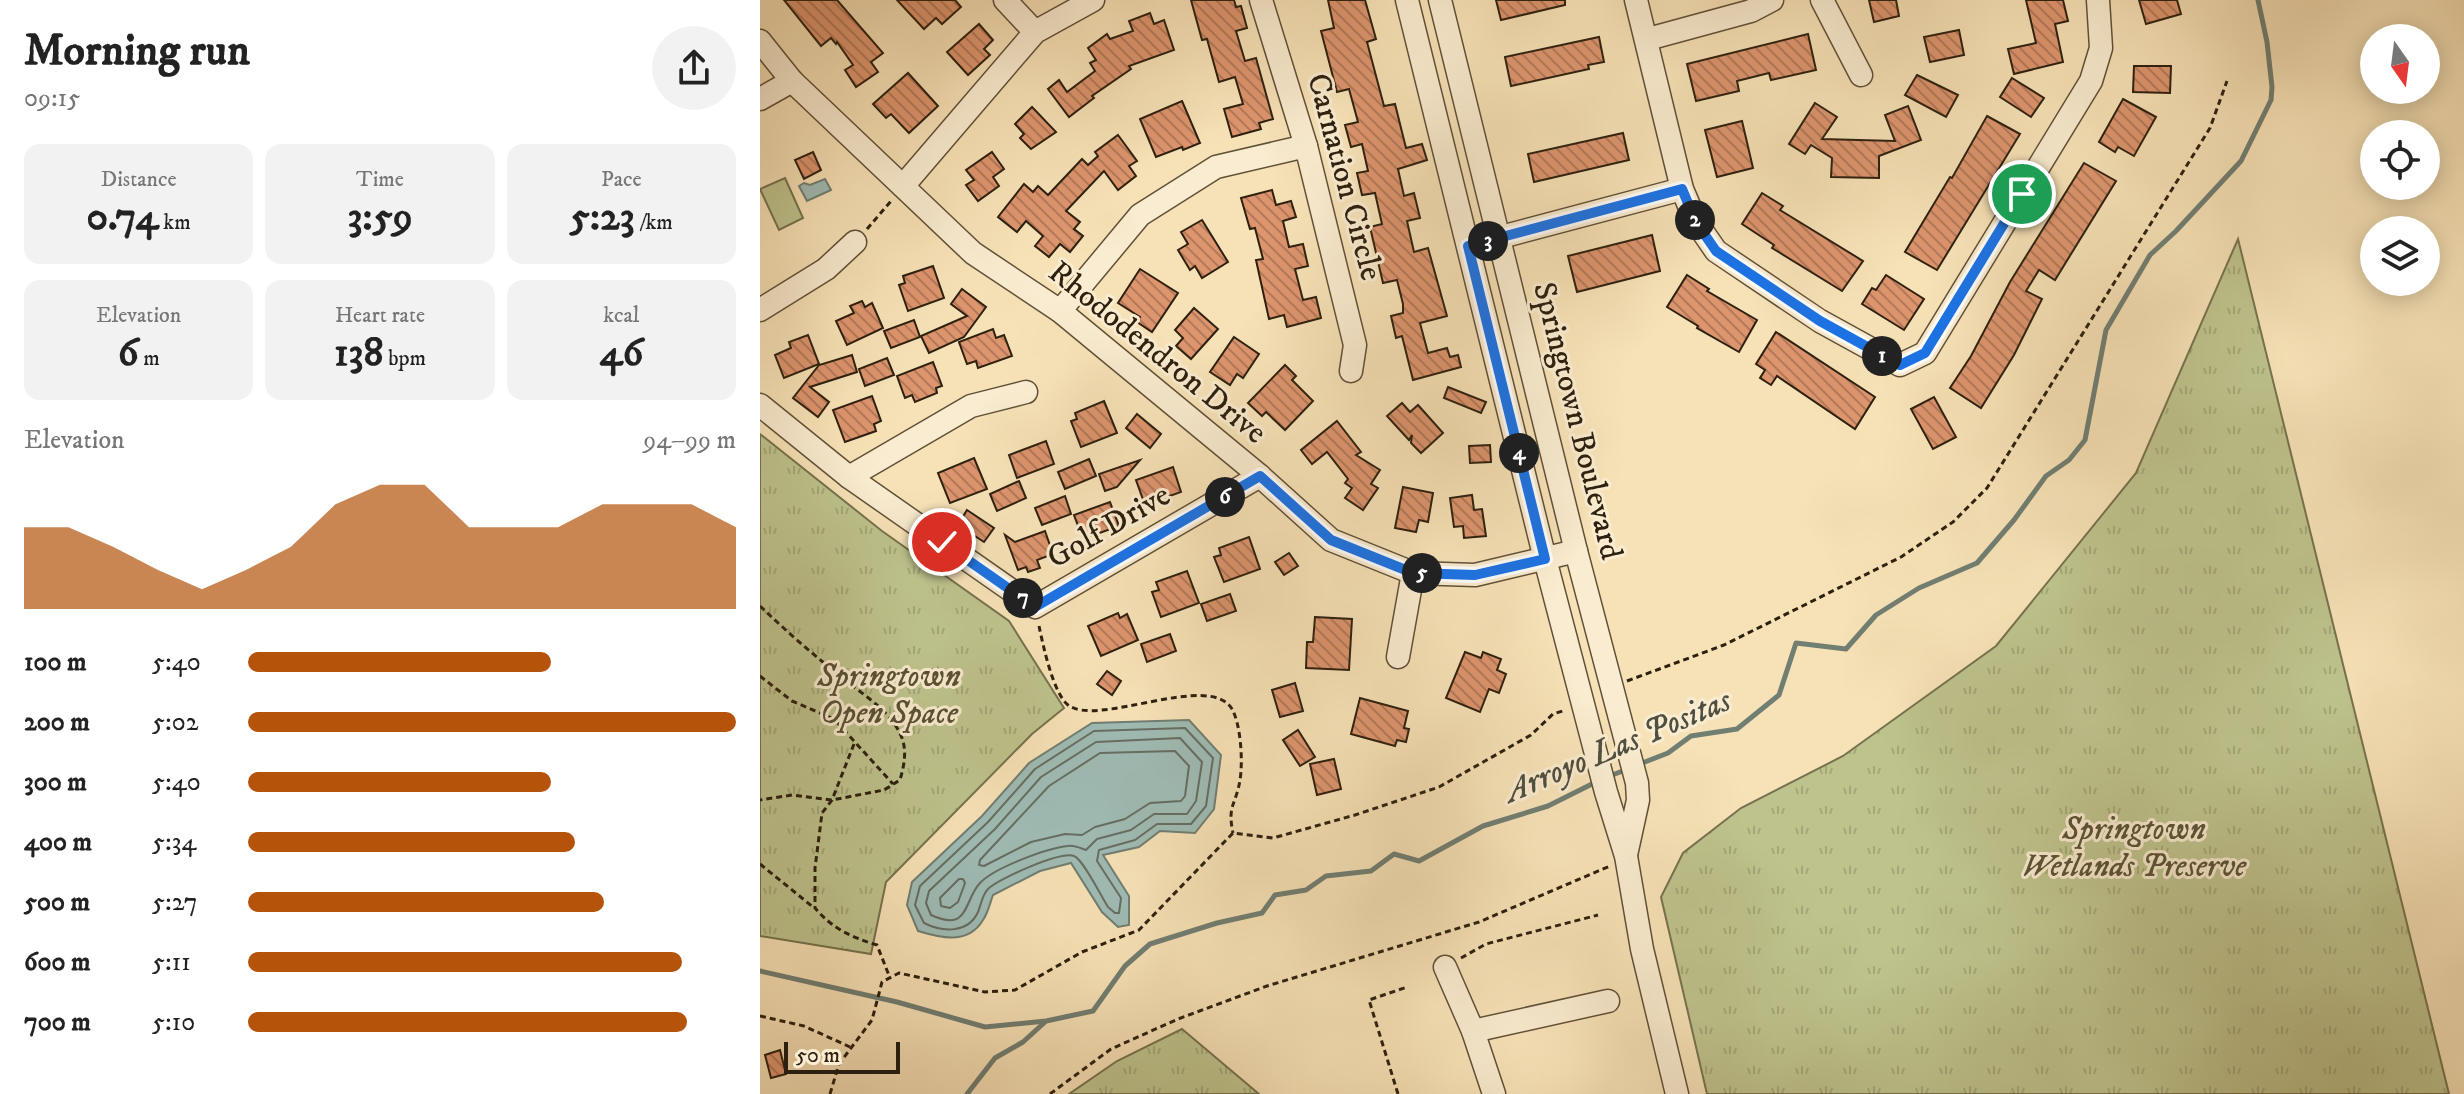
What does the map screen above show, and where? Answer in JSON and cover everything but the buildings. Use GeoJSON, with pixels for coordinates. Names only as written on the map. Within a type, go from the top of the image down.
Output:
{"type":"FeatureCollection","features":[{"type":"Feature","properties":{"kind":"street"},"geometry":{"type":"LineString","coordinates":[[1005,0],[1035,32]]}},
{"type":"Feature","properties":{"kind":"street"},"geometry":{"type":"LineString","coordinates":[[903,186],[1035,32],[1093,0]]}},
{"type":"Feature","properties":{"kind":"street","name":"Carnation Circle"},"geometry":{"type":"LineString","coordinates":[[1261,0],[1306,146],[1355,345],[1351,371]]}},
{"type":"Feature","properties":{"kind":"street","name":"Springtown Boulevard"},"geometry":{"type":"LineString","coordinates":[[1407,0],[1545,559],[1606,792],[1626,856],[1642,949],[1677,1094]]}},
{"type":"Feature","properties":{"kind":"street","name":"Springtown Boulevard"},"geometry":{"type":"LineString","coordinates":[[1440,0],[1576,551],[1637,783],[1638,800],[1626,856]]}},
{"type":"Feature","properties":{"kind":"street"},"geometry":{"type":"LineString","coordinates":[[1636,0],[1648,39],[1682,189],[1696,222],[1716,251],[1820,321],[1900,365],[1925,353],[2091,81],[2101,48],[2098,0]]}},
{"type":"Feature","properties":{"kind":"street"},"geometry":{"type":"LineString","coordinates":[[1648,39],[1751,11],[1772,0]]}},
{"type":"Feature","properties":{"kind":"street"},"geometry":{"type":"LineString","coordinates":[[1822,0],[1861,75]]}},
{"type":"Feature","properties":{"kind":"street","name":"Rhododendron Drive"},"geometry":{"type":"LineString","coordinates":[[760,41],[792,81],[973,253],[1060,311],[1260,476],[1331,540],[1413,573],[1475,575],[1576,551]]}},
{"type":"Feature","properties":{"kind":"street"},"geometry":{"type":"LineString","coordinates":[[760,99],[792,81]]}},
{"type":"Feature","properties":{"kind":"street"},"geometry":{"type":"LineString","coordinates":[[1060,311],[1140,215],[1216,167],[1306,146]]}},
{"type":"Feature","properties":{"kind":"street"},"geometry":{"type":"LineString","coordinates":[[1468,246],[1682,189]]}},
{"type":"Feature","properties":{"kind":"street"},"geometry":{"type":"LineString","coordinates":[[760,310],[826,269],[855,242]]}},
{"type":"Feature","properties":{"kind":"street"},"geometry":{"type":"LineString","coordinates":[[849,477],[971,406],[1026,392]]}},
{"type":"Feature","properties":{"kind":"street","name":"Golf Drive"},"geometry":{"type":"LineString","coordinates":[[760,405],[849,477],[1035,607],[1260,476]]}},
{"type":"Feature","properties":{"kind":"street"},"geometry":{"type":"LineString","coordinates":[[1398,657],[1413,573]]}},
{"type":"Feature","properties":{"kind":"street"},"geometry":{"type":"LineString","coordinates":[[1445,967],[1473,1031],[1494,1094]]}},
{"type":"Feature","properties":{"kind":"street"},"geometry":{"type":"LineString","coordinates":[[1473,1031],[1608,1001]]}},
{"type":"Feature","properties":{"kind":"path"},"geometry":{"type":"LineString","coordinates":[[1627,681],[1738,638],[1901,557],[1953,522],[1987,488],[2194,155],[2210,128],[2227,81]]}},
{"type":"Feature","properties":{"kind":"path"},"geometry":{"type":"LineString","coordinates":[[855,242],[903,186]]}},
{"type":"Feature","properties":{"kind":"path"},"geometry":{"type":"LineString","coordinates":[[760,606],[847,682],[868,696],[902,737],[906,759],[900,780],[884,790],[832,800],[792,795],[760,800]]}},
{"type":"Feature","properties":{"kind":"path"},"geometry":{"type":"LineString","coordinates":[[1035,607],[1048,667],[1067,704],[1084,712],[1167,699],[1216,696],[1231,706],[1239,728],[1240,780],[1229,815],[1233,833]]}},
{"type":"Feature","properties":{"kind":"path"},"geometry":{"type":"LineString","coordinates":[[760,676],[792,701],[834,719],[893,784]]}},
{"type":"Feature","properties":{"kind":"path"},"geometry":{"type":"LineString","coordinates":[[1233,833],[1273,838],[1439,787],[1531,735],[1553,714],[1570,709]]}},
{"type":"Feature","properties":{"kind":"path"},"geometry":{"type":"LineString","coordinates":[[815,908],[815,868],[822,813],[832,800],[854,744]]}},
{"type":"Feature","properties":{"kind":"path"},"geometry":{"type":"LineString","coordinates":[[830,1094],[839,1064],[872,1020],[882,982],[899,973],[985,992],[1015,990],[1082,952],[1139,930],[1233,833]]}},
{"type":"Feature","properties":{"kind":"path"},"geometry":{"type":"LineString","coordinates":[[1050,1094],[1111,1049],[1178,1019],[1267,986],[1479,922],[1601,871],[1626,856]]}},
{"type":"Feature","properties":{"kind":"path"},"geometry":{"type":"LineString","coordinates":[[760,864],[815,908],[829,925],[877,945],[890,978]]}},
{"type":"Feature","properties":{"kind":"path"},"geometry":{"type":"LineString","coordinates":[[1445,967],[1486,944],[1598,915]]}},
{"type":"Feature","properties":{"kind":"path"},"geometry":{"type":"LineString","coordinates":[[1398,1094],[1369,1000],[1407,987]]}},
{"type":"Feature","properties":{"kind":"path"},"geometry":{"type":"LineString","coordinates":[[760,1016],[804,1026],[850,1047]]}},
{"type":"Feature","properties":{"kind":"green space"},"geometry":{"type":"Polygon","coordinates":[[[785,178],[803,218],[779,230],[760,189],[785,178]]]}},
{"type":"Feature","properties":{"kind":"green space","name":"Springtown Wetlands Preserve"},"geometry":{"type":"Polygon","coordinates":[[[2238,239],[2449,1094],[1707,1094],[1661,897],[1683,853],[1741,808],[1843,756],[1996,646],[2136,473],[2238,239]]]}},
{"type":"Feature","properties":{"kind":"green space","name":"Springtown Open Space"},"geometry":{"type":"Polygon","coordinates":[[[760,434],[882,531],[1009,621],[1064,708],[1032,734],[886,882],[871,954],[760,936],[760,434]]]}},
{"type":"Feature","properties":{"kind":"green space"},"geometry":{"type":"Polygon","coordinates":[[[1182,1029],[1259,1094],[1069,1094],[1117,1061],[1182,1029]]]}},
{"type":"Feature","properties":{"kind":"water"},"geometry":{"type":"Polygon","coordinates":[[[825,179],[831,190],[807,201],[799,186],[825,179]]]}},
{"type":"Feature","properties":{"kind":"water"},"geometry":{"type":"Polygon","coordinates":[[[1189,720],[1221,755],[1214,809],[1195,833],[1160,831],[1139,847],[1103,855],[1129,896],[1129,925],[1118,927],[1102,912],[1071,863],[1040,871],[993,895],[985,917],[970,933],[954,938],[918,931],[907,905],[912,882],[982,816],[1029,763],[1092,723],[1189,720]]]}},
{"type":"Feature","properties":{"kind":"waterway","name":"Arroyo Las Positas"},"geometry":{"type":"LineString","coordinates":[[1637,765],[1668,753],[1691,736],[1737,729],[1779,695],[1796,643],[1846,649],[1876,615],[1919,588],[1977,563],[2046,476],[2069,460],[2085,440],[2106,330],[2150,255],[2241,161],[2271,100],[2267,42],[2258,0]]}},
{"type":"Feature","properties":{"kind":"waterway","name":"Arroyo Las Positas"},"geometry":{"type":"LineString","coordinates":[[1607,777],[1628,769]]}},
{"type":"Feature","properties":{"kind":"waterway","name":"Arroyo Las Positas"},"geometry":{"type":"LineString","coordinates":[[760,971],[897,1002],[985,1027],[1046,1021],[1093,1011],[1125,966],[1150,944],[1262,913],[1275,895],[1306,890],[1326,876],[1371,871],[1394,854],[1419,861],[1483,826],[1548,806],[1598,781]]}},
{"type":"Feature","properties":{"kind":"waterway"},"geometry":{"type":"LineString","coordinates":[[967,1094],[995,1058],[1023,1042],[1045,1022]]}},
{"type":"Feature","properties":{"kind":"route"},"geometry":{"type":"LineString","coordinates":[[942,542],[1035,607],[1260,476],[1331,540],[1413,573],[1475,575],[1545,559],[1468,246],[1682,189],[1696,222],[1716,251],[1820,321],[1900,365],[1925,353],[2022,194]]}}]}
